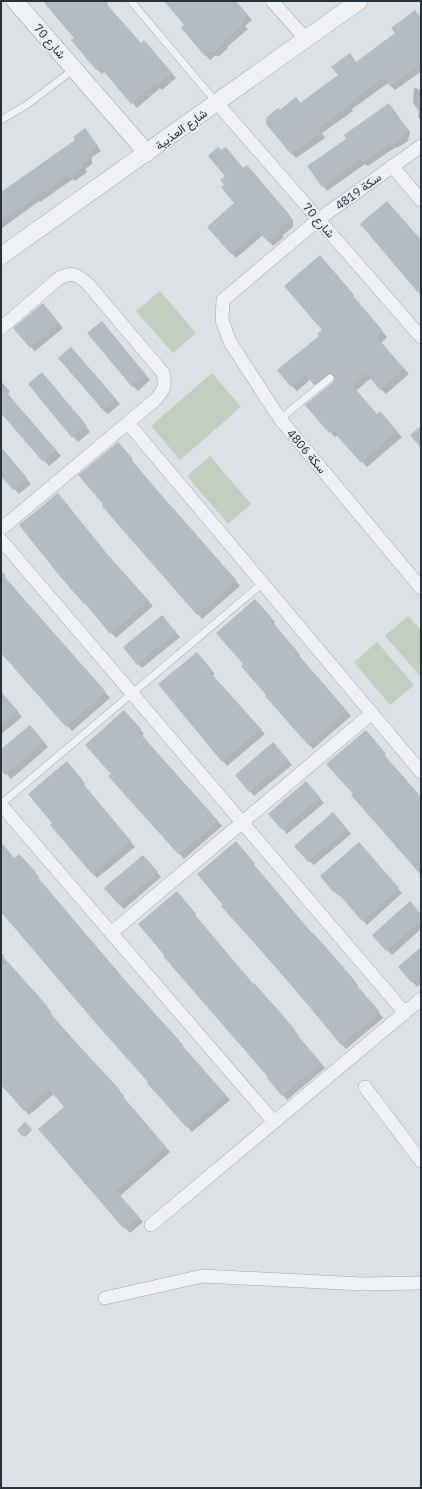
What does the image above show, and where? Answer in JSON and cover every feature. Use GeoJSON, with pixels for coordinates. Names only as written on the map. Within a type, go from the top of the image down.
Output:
{"type":"FeatureCollection","features":[{"type":"Feature","properties":{"kind":"street","name":"شارع 70"},"geometry":{"type":"LineString","coordinates":[[15,1],[147,153]]}},
{"type":"Feature","properties":{"kind":"street"},"geometry":{"type":"LineString","coordinates":[[272,1],[306,39]]}},
{"type":"Feature","properties":{"kind":"street","name":"شارع العذيبة"},"geometry":{"type":"LineString","coordinates":[[1,256],[359,1]]}},
{"type":"Feature","properties":{"kind":"street","name":"شارع 70"},"geometry":{"type":"LineString","coordinates":[[217,103],[421,337]]}},
{"type":"Feature","properties":{"kind":"street","name":"سكة 4819"},"geometry":{"type":"LineString","coordinates":[[223,300],[318,219],[421,146]]}},
{"type":"Feature","properties":{"kind":"street"},"geometry":{"type":"LineString","coordinates":[[392,166],[421,200]]}},
{"type":"Feature","properties":{"kind":"street"},"geometry":{"type":"LineString","coordinates":[[1,328],[58,279],[65,275],[75,274],[80,277],[163,373],[165,381],[163,390],[155,400],[1,529]]}},
{"type":"Feature","properties":{"kind":"street","name":"سكة 4806"},"geometry":{"type":"LineString","coordinates":[[223,300],[222,320],[230,342],[280,419],[421,588]]}},
{"type":"Feature","properties":{"kind":"street"},"geometry":{"type":"LineString","coordinates":[[128,423],[421,772]]}},
{"type":"Feature","properties":{"kind":"street"},"geometry":{"type":"LineString","coordinates":[[1,540],[405,1013]]}},
{"type":"Feature","properties":{"kind":"street"},"geometry":{"type":"LineString","coordinates":[[111,933],[372,713]]}},
{"type":"Feature","properties":{"kind":"street"},"geometry":{"type":"LineString","coordinates":[[1,804],[274,1122]]}},
{"type":"Feature","properties":{"kind":"street"},"geometry":{"type":"LineString","coordinates":[[151,1225],[421,999]]}},
{"type":"Feature","properties":{"kind":"street"},"geometry":{"type":"LineString","coordinates":[[365,1087],[421,1161]]}},
{"type":"Feature","properties":{"kind":"street"},"geometry":{"type":"LineString","coordinates":[[105,1298],[203,1276],[362,1284],[421,1283]]}},
{"type":"Feature","properties":{"kind":"lane"},"geometry":{"type":"LineString","coordinates":[[131,1],[217,103]]}},
{"type":"Feature","properties":{"kind":"lane"},"geometry":{"type":"LineString","coordinates":[[1,120],[28,104],[74,69]]}},
{"type":"Feature","properties":{"kind":"lane"},"geometry":{"type":"LineString","coordinates":[[280,419],[330,378]]}},
{"type":"Feature","properties":{"kind":"lane"},"geometry":{"type":"LineString","coordinates":[[1,804],[263,583]]}},
{"type":"Feature","properties":{"kind":"green space"},"geometry":{"type":"Polygon","coordinates":[[[160,291],[196,333],[173,353],[136,311],[160,291]]]}},
{"type":"Feature","properties":{"kind":"green space"},"geometry":{"type":"Polygon","coordinates":[[[212,373],[241,407],[180,460],[151,426],[212,373]]]}},
{"type":"Feature","properties":{"kind":"green space"},"geometry":{"type":"Polygon","coordinates":[[[210,456],[251,504],[228,524],[187,476],[210,456]]]}},
{"type":"Feature","properties":{"kind":"green space"},"geometry":{"type":"Polygon","coordinates":[[[408,616],[421,631],[421,677],[385,636],[408,616]]]}},
{"type":"Feature","properties":{"kind":"green space"},"geometry":{"type":"Polygon","coordinates":[[[377,642],[414,685],[390,705],[354,662],[377,642]]]}},
{"type":"Feature","properties":{"kind":"building"},"geometry":{"type":"Polygon","coordinates":[[[51,1],[104,1],[141,43],[144,40],[172,73],[156,86],[155,84],[131,104],[100,67],[96,70],[71,40],[74,38],[46,5],[51,1]]]}},
{"type":"Feature","properties":{"kind":"building"},"geometry":{"type":"Polygon","coordinates":[[[164,1],[236,1],[248,15],[242,21],[244,24],[223,42],[224,43],[213,53],[211,51],[205,56],[181,28],[184,25],[164,1]]]}},
{"type":"Feature","properties":{"kind":"building"},"geometry":{"type":"Polygon","coordinates":[[[415,10],[421,18],[421,64],[390,86],[384,78],[318,128],[322,133],[291,154],[266,124],[267,117],[278,108],[280,110],[296,97],[300,103],[338,75],[331,67],[350,53],[356,62],[395,33],[391,28],[415,10]]]}},
{"type":"Feature","properties":{"kind":"building"},"geometry":{"type":"Polygon","coordinates":[[[389,103],[406,127],[404,136],[363,162],[360,159],[322,187],[307,166],[346,139],[344,135],[389,103]]]}},
{"type":"Feature","properties":{"kind":"building"},"geometry":{"type":"Polygon","coordinates":[[[85,128],[98,146],[88,153],[88,160],[82,164],[84,167],[70,177],[68,175],[1,221],[1,192],[75,140],[73,137],[85,128]]]}},
{"type":"Feature","properties":{"kind":"building"},"geometry":{"type":"Polygon","coordinates":[[[218,147],[221,150],[226,147],[243,168],[247,165],[289,214],[288,222],[278,230],[280,232],[268,242],[258,231],[231,254],[207,227],[234,203],[221,187],[224,185],[220,180],[225,176],[208,156],[218,147]]]}},
{"type":"Feature","properties":{"kind":"building"},"geometry":{"type":"Polygon","coordinates":[[[387,201],[421,240],[421,296],[360,224],[387,201]]]}},
{"type":"Feature","properties":{"kind":"building"},"geometry":{"type":"Polygon","coordinates":[[[320,255],[383,331],[377,337],[404,369],[380,390],[366,373],[352,385],[377,414],[380,411],[397,431],[361,463],[332,430],[329,433],[305,405],[333,382],[335,378],[334,375],[330,373],[327,374],[314,385],[305,374],[291,387],[277,370],[319,336],[317,334],[322,330],[284,286],[320,255]]]}},
{"type":"Feature","properties":{"kind":"building"},"geometry":{"type":"Polygon","coordinates":[[[43,303],[59,323],[30,348],[13,328],[43,303]]]}},
{"type":"Feature","properties":{"kind":"building"},"geometry":{"type":"Polygon","coordinates":[[[102,321],[146,375],[132,387],[87,333],[102,321]]]}},
{"type":"Feature","properties":{"kind":"building"},"geometry":{"type":"Polygon","coordinates":[[[71,347],[116,399],[103,410],[58,358],[71,347]]]}},
{"type":"Feature","properties":{"kind":"building"},"geometry":{"type":"Polygon","coordinates":[[[42,372],[87,426],[72,438],[28,384],[42,372]]]}},
{"type":"Feature","properties":{"kind":"building"},"geometry":{"type":"Polygon","coordinates":[[[1,386],[56,450],[43,462],[1,413],[1,386]]]}},
{"type":"Feature","properties":{"kind":"building"},"geometry":{"type":"Polygon","coordinates":[[[421,426],[421,448],[410,435],[421,426]]]}},
{"type":"Feature","properties":{"kind":"building"},"geometry":{"type":"Polygon","coordinates":[[[118,442],[133,459],[131,460],[237,581],[197,615],[102,506],[103,504],[78,475],[118,442]]]}},
{"type":"Feature","properties":{"kind":"building"},"geometry":{"type":"Polygon","coordinates":[[[1,447],[27,478],[13,490],[1,476],[1,447]]]}},
{"type":"Feature","properties":{"kind":"building"},"geometry":{"type":"Polygon","coordinates":[[[58,493],[108,555],[149,601],[110,634],[85,603],[84,604],[58,574],[19,525],[58,493]]]}},
{"type":"Feature","properties":{"kind":"building"},"geometry":{"type":"Polygon","coordinates":[[[1,573],[106,692],[66,727],[1,653],[1,573]]]}},
{"type":"Feature","properties":{"kind":"building"},"geometry":{"type":"Polygon","coordinates":[[[255,599],[271,617],[270,619],[296,650],[295,651],[347,711],[308,745],[265,696],[266,695],[241,666],[243,664],[216,633],[255,599]]]}},
{"type":"Feature","properties":{"kind":"building"},"geometry":{"type":"Polygon","coordinates":[[[162,615],[176,632],[137,665],[123,647],[162,615]]]}},
{"type":"Feature","properties":{"kind":"building"},"geometry":{"type":"Polygon","coordinates":[[[197,652],[211,669],[209,671],[261,729],[222,762],[158,684],[197,652]]]}},
{"type":"Feature","properties":{"kind":"building"},"geometry":{"type":"Polygon","coordinates":[[[1,692],[18,711],[1,725],[1,692]]]}},
{"type":"Feature","properties":{"kind":"building"},"geometry":{"type":"Polygon","coordinates":[[[124,710],[141,729],[138,731],[218,821],[179,855],[108,776],[111,774],[85,745],[124,710]]]}},
{"type":"Feature","properties":{"kind":"building"},"geometry":{"type":"Polygon","coordinates":[[[30,725],[44,742],[5,775],[1,770],[1,749],[30,725]]]}},
{"type":"Feature","properties":{"kind":"building"},"geometry":{"type":"Polygon","coordinates":[[[366,730],[382,749],[380,750],[421,797],[421,875],[326,764],[366,730]]]}},
{"type":"Feature","properties":{"kind":"building"},"geometry":{"type":"Polygon","coordinates":[[[273,742],[288,760],[249,792],[235,775],[273,742]]]}},
{"type":"Feature","properties":{"kind":"building"},"geometry":{"type":"Polygon","coordinates":[[[67,761],[82,779],[80,780],[131,841],[92,874],[50,825],[52,823],[28,794],[67,761]]]}},
{"type":"Feature","properties":{"kind":"building"},"geometry":{"type":"Polygon","coordinates":[[[306,781],[320,797],[282,830],[268,814],[306,781]]]}},
{"type":"Feature","properties":{"kind":"building"},"geometry":{"type":"Polygon","coordinates":[[[333,812],[347,829],[308,862],[294,846],[333,812]]]}},
{"type":"Feature","properties":{"kind":"building"},"geometry":{"type":"Polygon","coordinates":[[[236,841],[251,859],[250,860],[312,933],[339,962],[354,980],[353,981],[380,1012],[341,1045],[290,983],[221,906],[223,905],[197,874],[236,841]]]}},
{"type":"Feature","properties":{"kind":"building"},"geometry":{"type":"Polygon","coordinates":[[[1,842],[14,858],[19,854],[36,872],[34,873],[129,985],[226,1095],[187,1128],[1,912],[1,842]]]}},
{"type":"Feature","properties":{"kind":"building"},"geometry":{"type":"Polygon","coordinates":[[[359,842],[399,888],[362,921],[336,891],[334,893],[320,876],[359,842]]]}},
{"type":"Feature","properties":{"kind":"building"},"geometry":{"type":"Polygon","coordinates":[[[143,855],[158,872],[119,905],[104,888],[143,855]]]}},
{"type":"Feature","properties":{"kind":"building"},"geometry":{"type":"Polygon","coordinates":[[[177,891],[192,909],[191,910],[253,984],[254,983],[280,1012],[321,1063],[282,1096],[267,1078],[268,1077],[163,956],[164,955],[138,924],[177,891]]]}},
{"type":"Feature","properties":{"kind":"building"},"geometry":{"type":"Polygon","coordinates":[[[410,901],[421,914],[421,921],[386,951],[372,935],[410,901]]]}},
{"type":"Feature","properties":{"kind":"building"},"geometry":{"type":"Polygon","coordinates":[[[421,947],[421,975],[412,983],[398,967],[421,947]]]}},
{"type":"Feature","properties":{"kind":"building"},"geometry":{"type":"Polygon","coordinates":[[[8,962],[48,1007],[46,1008],[70,1036],[120,1090],[119,1092],[166,1147],[116,1191],[139,1217],[124,1229],[38,1129],[64,1107],[49,1089],[24,1111],[1,1085],[1,967],[8,962]]]}},
{"type":"Feature","properties":{"kind":"building"},"geometry":{"type":"Polygon","coordinates":[[[25,1122],[32,1129],[23,1137],[17,1130],[25,1122]]]}}]}
